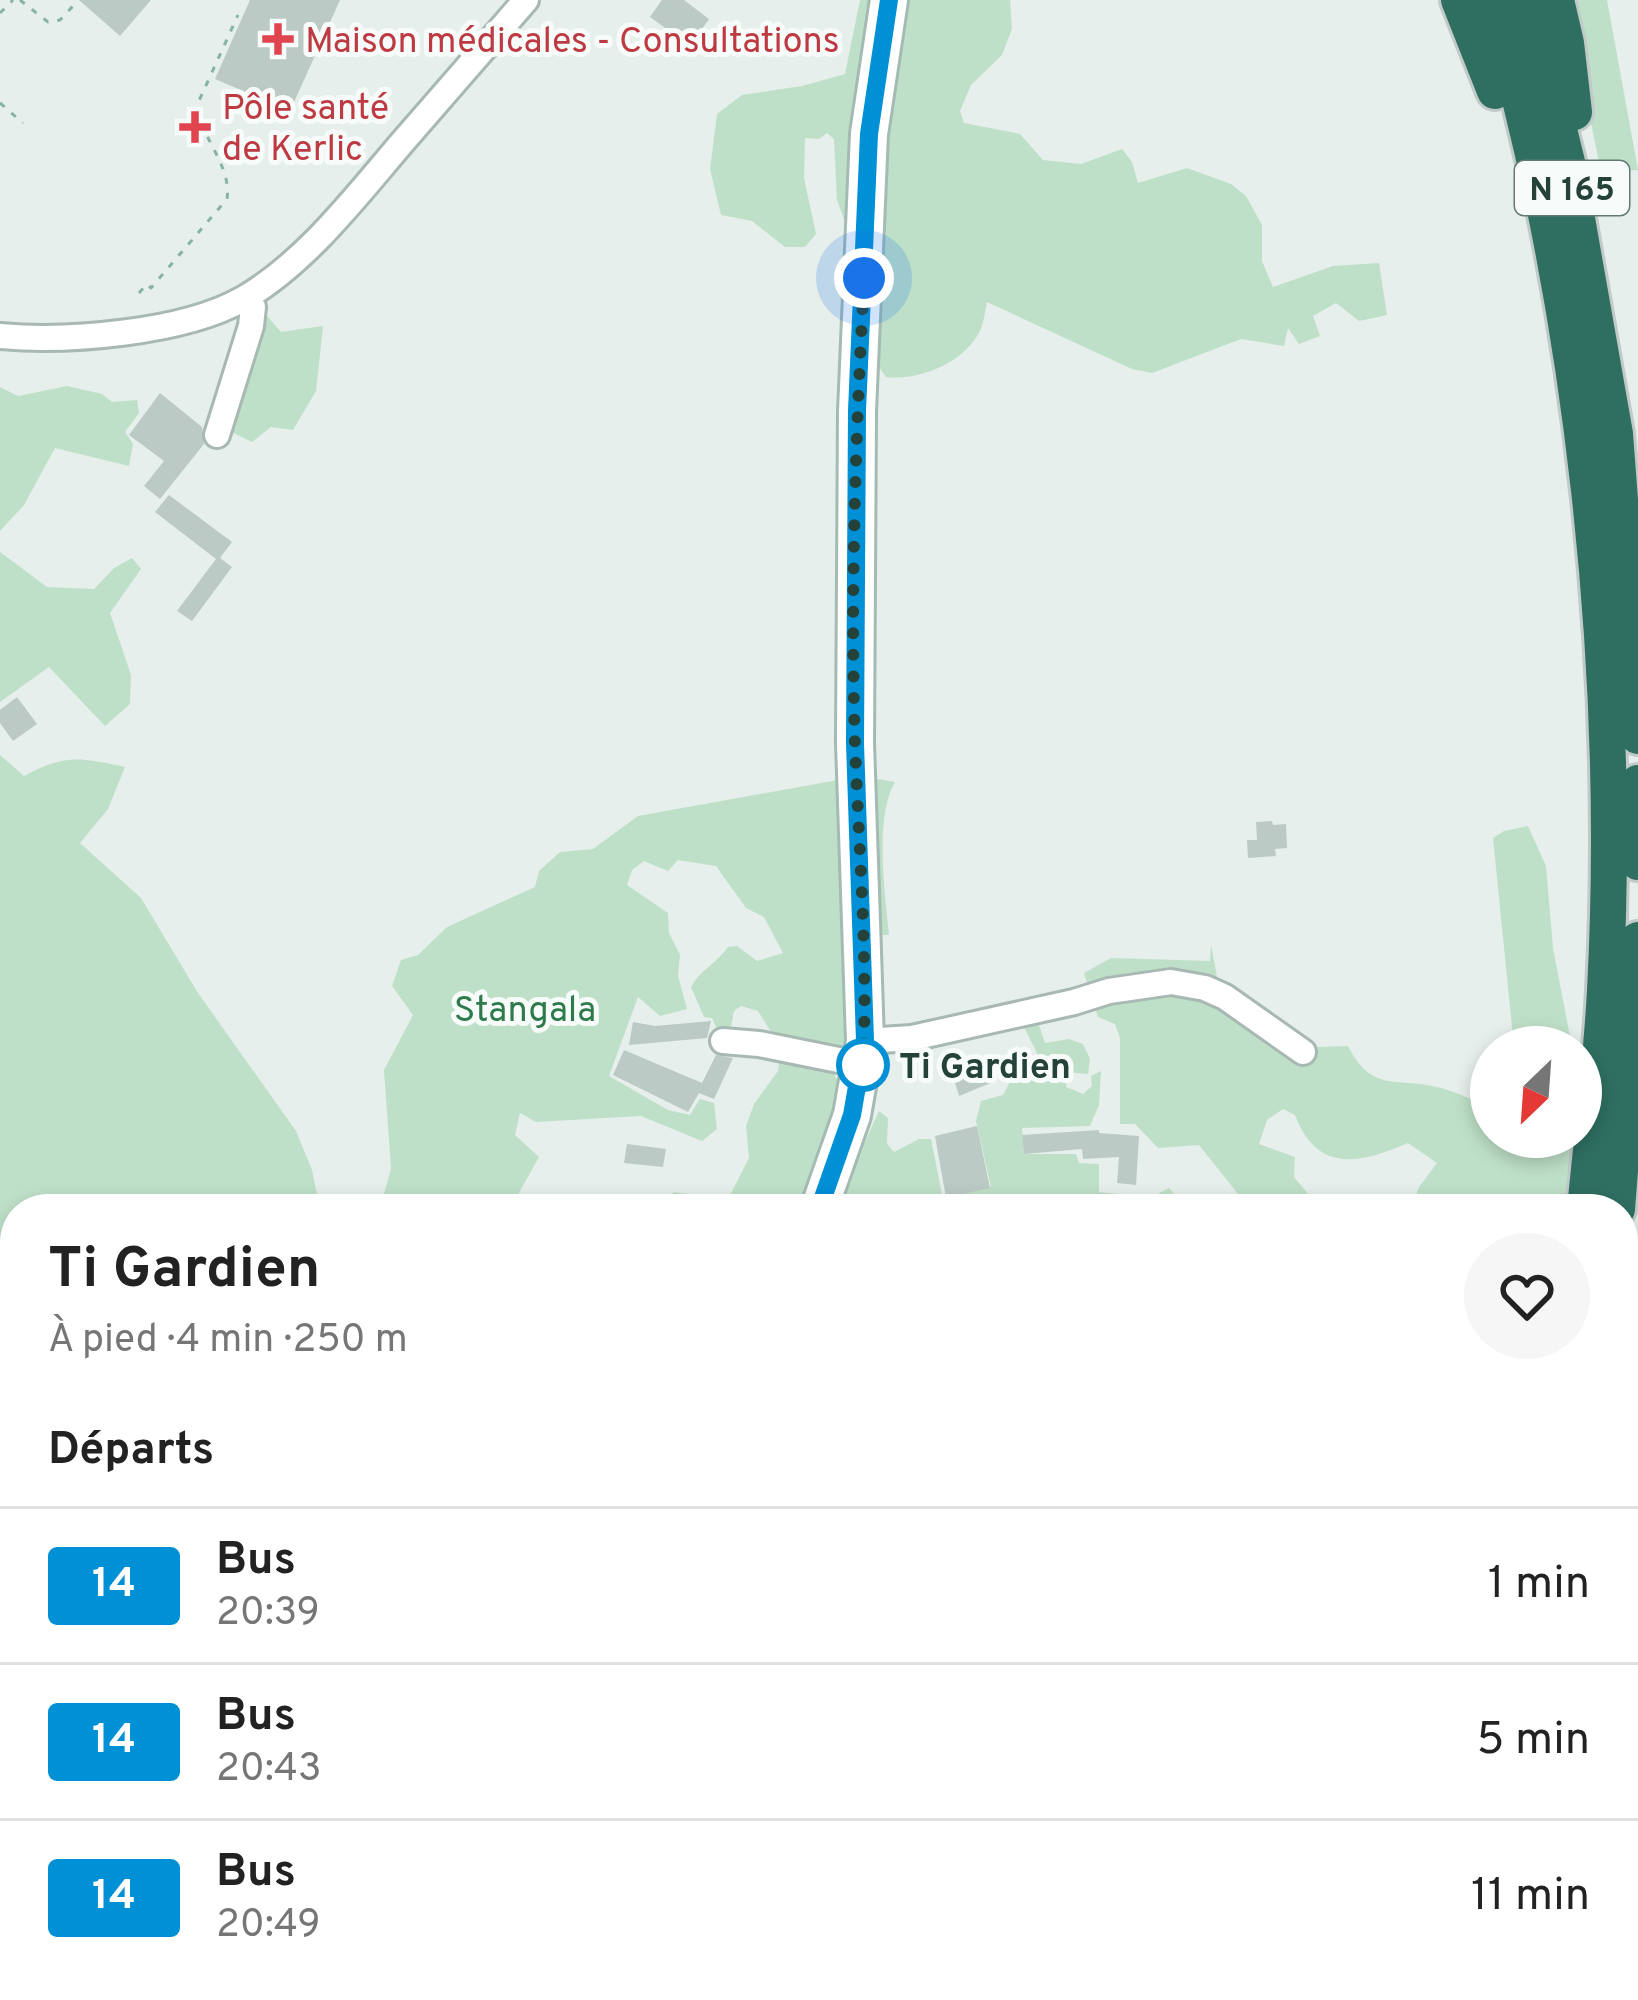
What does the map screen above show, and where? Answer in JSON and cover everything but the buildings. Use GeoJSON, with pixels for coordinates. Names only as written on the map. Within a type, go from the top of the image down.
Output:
{"type":"FeatureCollection","features":[{"type":"Feature","properties":{"kind":"highway"},"geometry":{"type":"LineString","coordinates":[[1459,0],[1542,202]]}},
{"type":"Feature","properties":{"kind":"highway","name":"N 165"},"geometry":{"type":"LineString","coordinates":[[1493,0],[1542,202],[1587,481],[1608,835],[1605,991],[1586,1194]]}},
{"type":"Feature","properties":{"kind":"highway","name":"N 165"},"geometry":{"type":"LineString","coordinates":[[1527,0],[1567,162],[1607,378],[1624,527],[1638,736]]}},
{"type":"Feature","properties":{"kind":"highway"},"geometry":{"type":"LineString","coordinates":[[1556,0],[1566,43],[1607,378]]}},
{"type":"Feature","properties":{"kind":"highway"},"geometry":{"type":"LineString","coordinates":[[1638,783],[1638,862]]}},
{"type":"Feature","properties":{"kind":"highway"},"geometry":{"type":"LineString","coordinates":[[1618,1194],[1638,940]]}},
{"type":"Feature","properties":{"kind":"street"},"geometry":{"type":"LineString","coordinates":[[0,336],[118,333],[199,315],[245,298],[340,214],[526,0]]}},
{"type":"Feature","properties":{"kind":"street"},"geometry":{"type":"LineString","coordinates":[[824,1194],[848,1128],[864,1053],[855,743],[857,411],[869,134],[889,0]]}},
{"type":"Feature","properties":{"kind":"street"},"geometry":{"type":"LineString","coordinates":[[218,435],[253,316],[245,298]]}},
{"type":"Feature","properties":{"kind":"street"},"geometry":{"type":"LineString","coordinates":[[723,1041],[864,1053],[880,1043],[1109,991],[1172,982],[1225,998],[1303,1052]]}},
{"type":"Feature","properties":{"kind":"path"},"geometry":{"type":"LineString","coordinates":[[0,13],[13,0]]}},
{"type":"Feature","properties":{"kind":"path"},"geometry":{"type":"LineString","coordinates":[[20,0],[54,23],[73,6]]}},
{"type":"Feature","properties":{"kind":"path"},"geometry":{"type":"LineString","coordinates":[[139,293],[147,284],[152,288],[227,199],[227,177],[200,119],[198,103],[238,14]]}},
{"type":"Feature","properties":{"kind":"path"},"geometry":{"type":"LineString","coordinates":[[0,103],[23,123]]}},
{"type":"Feature","properties":{"kind":"green space"},"geometry":{"type":"Polygon","coordinates":[[[860,0],[1010,0],[1012,29],[1002,55],[971,85],[960,111],[964,123],[1020,134],[1043,160],[1081,164],[1122,149],[1138,183],[1187,168],[1231,184],[1246,196],[1262,225],[1262,261],[1273,287],[1333,266],[1379,263],[1387,315],[1359,321],[1336,303],[1313,316],[1320,336],[1299,344],[1288,328],[1284,346],[1241,339],[1152,373],[1132,369],[987,302],[980,331],[952,361],[926,373],[886,377],[870,354],[868,257],[837,200],[834,139],[827,133],[819,139],[805,138],[804,178],[816,234],[805,247],[785,247],[752,221],[721,215],[710,169],[717,114],[742,95],[845,74],[860,0]]]}},
{"type":"Feature","properties":{"kind":"green space"},"geometry":{"type":"Polygon","coordinates":[[[1566,0],[1607,0],[1638,170],[1601,172],[1566,0]]]}},
{"type":"Feature","properties":{"kind":"green space"},"geometry":{"type":"Polygon","coordinates":[[[262,310],[281,332],[323,326],[316,391],[293,430],[271,427],[252,442],[225,429],[262,310]]]}},
{"type":"Feature","properties":{"kind":"green space"},"geometry":{"type":"Polygon","coordinates":[[[67,386],[102,394],[112,402],[137,400],[139,413],[125,432],[133,444],[129,466],[55,448],[24,505],[0,531],[0,387],[18,396],[67,386]]]}},
{"type":"Feature","properties":{"kind":"green space"},"geometry":{"type":"Polygon","coordinates":[[[0,552],[47,587],[94,589],[114,568],[132,558],[141,569],[110,613],[131,675],[130,704],[105,726],[49,667],[0,702],[0,552]]]}},
{"type":"Feature","properties":{"kind":"green space"},"geometry":{"type":"Polygon","coordinates":[[[0,755],[24,776],[73,760],[125,767],[108,809],[80,843],[141,898],[198,993],[296,1131],[317,1194],[0,1194],[0,755]]]}},
{"type":"Feature","properties":{"kind":"green space","name":"Stangala"},"geometry":{"type":"Polygon","coordinates":[[[860,776],[895,782],[883,835],[889,935],[847,934],[848,1045],[837,1048],[838,1107],[803,1194],[731,1194],[749,1158],[746,1126],[754,1104],[778,1071],[781,1048],[758,1011],[741,1006],[734,1011],[731,1027],[716,1027],[712,1018],[704,1017],[691,987],[728,947],[737,946],[757,961],[783,953],[764,917],[746,908],[716,866],[678,860],[668,871],[644,861],[632,870],[627,885],[668,913],[669,933],[680,955],[678,976],[687,1009],[660,1016],[638,997],[609,1076],[668,1110],[690,1115],[700,1099],[714,1103],[717,1129],[702,1141],[641,1116],[536,1122],[520,1113],[515,1135],[539,1157],[518,1194],[384,1194],[391,1168],[384,1070],[413,1015],[392,986],[401,960],[418,955],[447,927],[535,887],[539,871],[560,852],[593,849],[638,816],[860,776]]]}},
{"type":"Feature","properties":{"kind":"green space"},"geometry":{"type":"Polygon","coordinates":[[[1528,826],[1546,866],[1553,948],[1568,1026],[1512,1026],[1493,838],[1528,826]]]}},
{"type":"Feature","properties":{"kind":"green space"},"geometry":{"type":"Polygon","coordinates":[[[1211,945],[1222,1003],[1292,1048],[1348,1046],[1376,1077],[1444,1089],[1470,1099],[1470,1158],[1573,1158],[1570,1194],[1416,1194],[1437,1163],[1408,1143],[1358,1159],[1328,1156],[1316,1148],[1295,1115],[1283,1109],[1267,1120],[1259,1144],[1295,1157],[1294,1177],[1308,1194],[1238,1194],[1199,1145],[1158,1148],[1135,1124],[1120,1124],[1120,1038],[1115,1024],[1098,1017],[1084,973],[1111,958],[1210,961],[1211,945]]]}},
{"type":"Feature","properties":{"kind":"green space"},"geometry":{"type":"Polygon","coordinates":[[[1037,1019],[1045,1043],[1069,1039],[1083,1044],[1090,1059],[1088,1074],[1067,1072],[1066,1087],[1083,1094],[1092,1086],[1091,1076],[1101,1071],[1099,1105],[1090,1126],[1022,1128],[1024,1154],[1076,1154],[1079,1163],[1099,1164],[1099,1192],[1120,1194],[963,1194],[991,1187],[976,1121],[981,1101],[1003,1095],[1020,1063],[1035,1064],[1037,1053],[1024,1027],[1037,1019]]]}},
{"type":"Feature","properties":{"kind":"green space"},"geometry":{"type":"Polygon","coordinates":[[[879,1111],[888,1118],[887,1144],[894,1152],[919,1139],[931,1139],[942,1194],[841,1194],[879,1111]]]}},
{"type":"Feature","properties":{"kind":"bus line","name":"14"},"geometry":{"type":"LineString","coordinates":[[825,1194],[852,1115],[865,1041],[855,743],[857,411],[869,134],[889,0]]}},
{"type":"Feature","properties":{"kind":"place","name":"Maison médicales - Consultations"},"geometry":{"type":"Point","coordinates":[278,39]}},
{"type":"Feature","properties":{"kind":"place","name":"Pôle santé de Kerlic"},"geometry":{"type":"Point","coordinates":[195,127]}},
{"type":"Feature","properties":{"kind":"place","name":"Ti Gardien"},"geometry":{"type":"Point","coordinates":[863,1065]}},
{"type":"Feature","properties":{"kind":"route"},"geometry":{"type":"LineString","coordinates":[[863,1065],[866,994],[855,743],[857,411],[864,278]]}}]}
